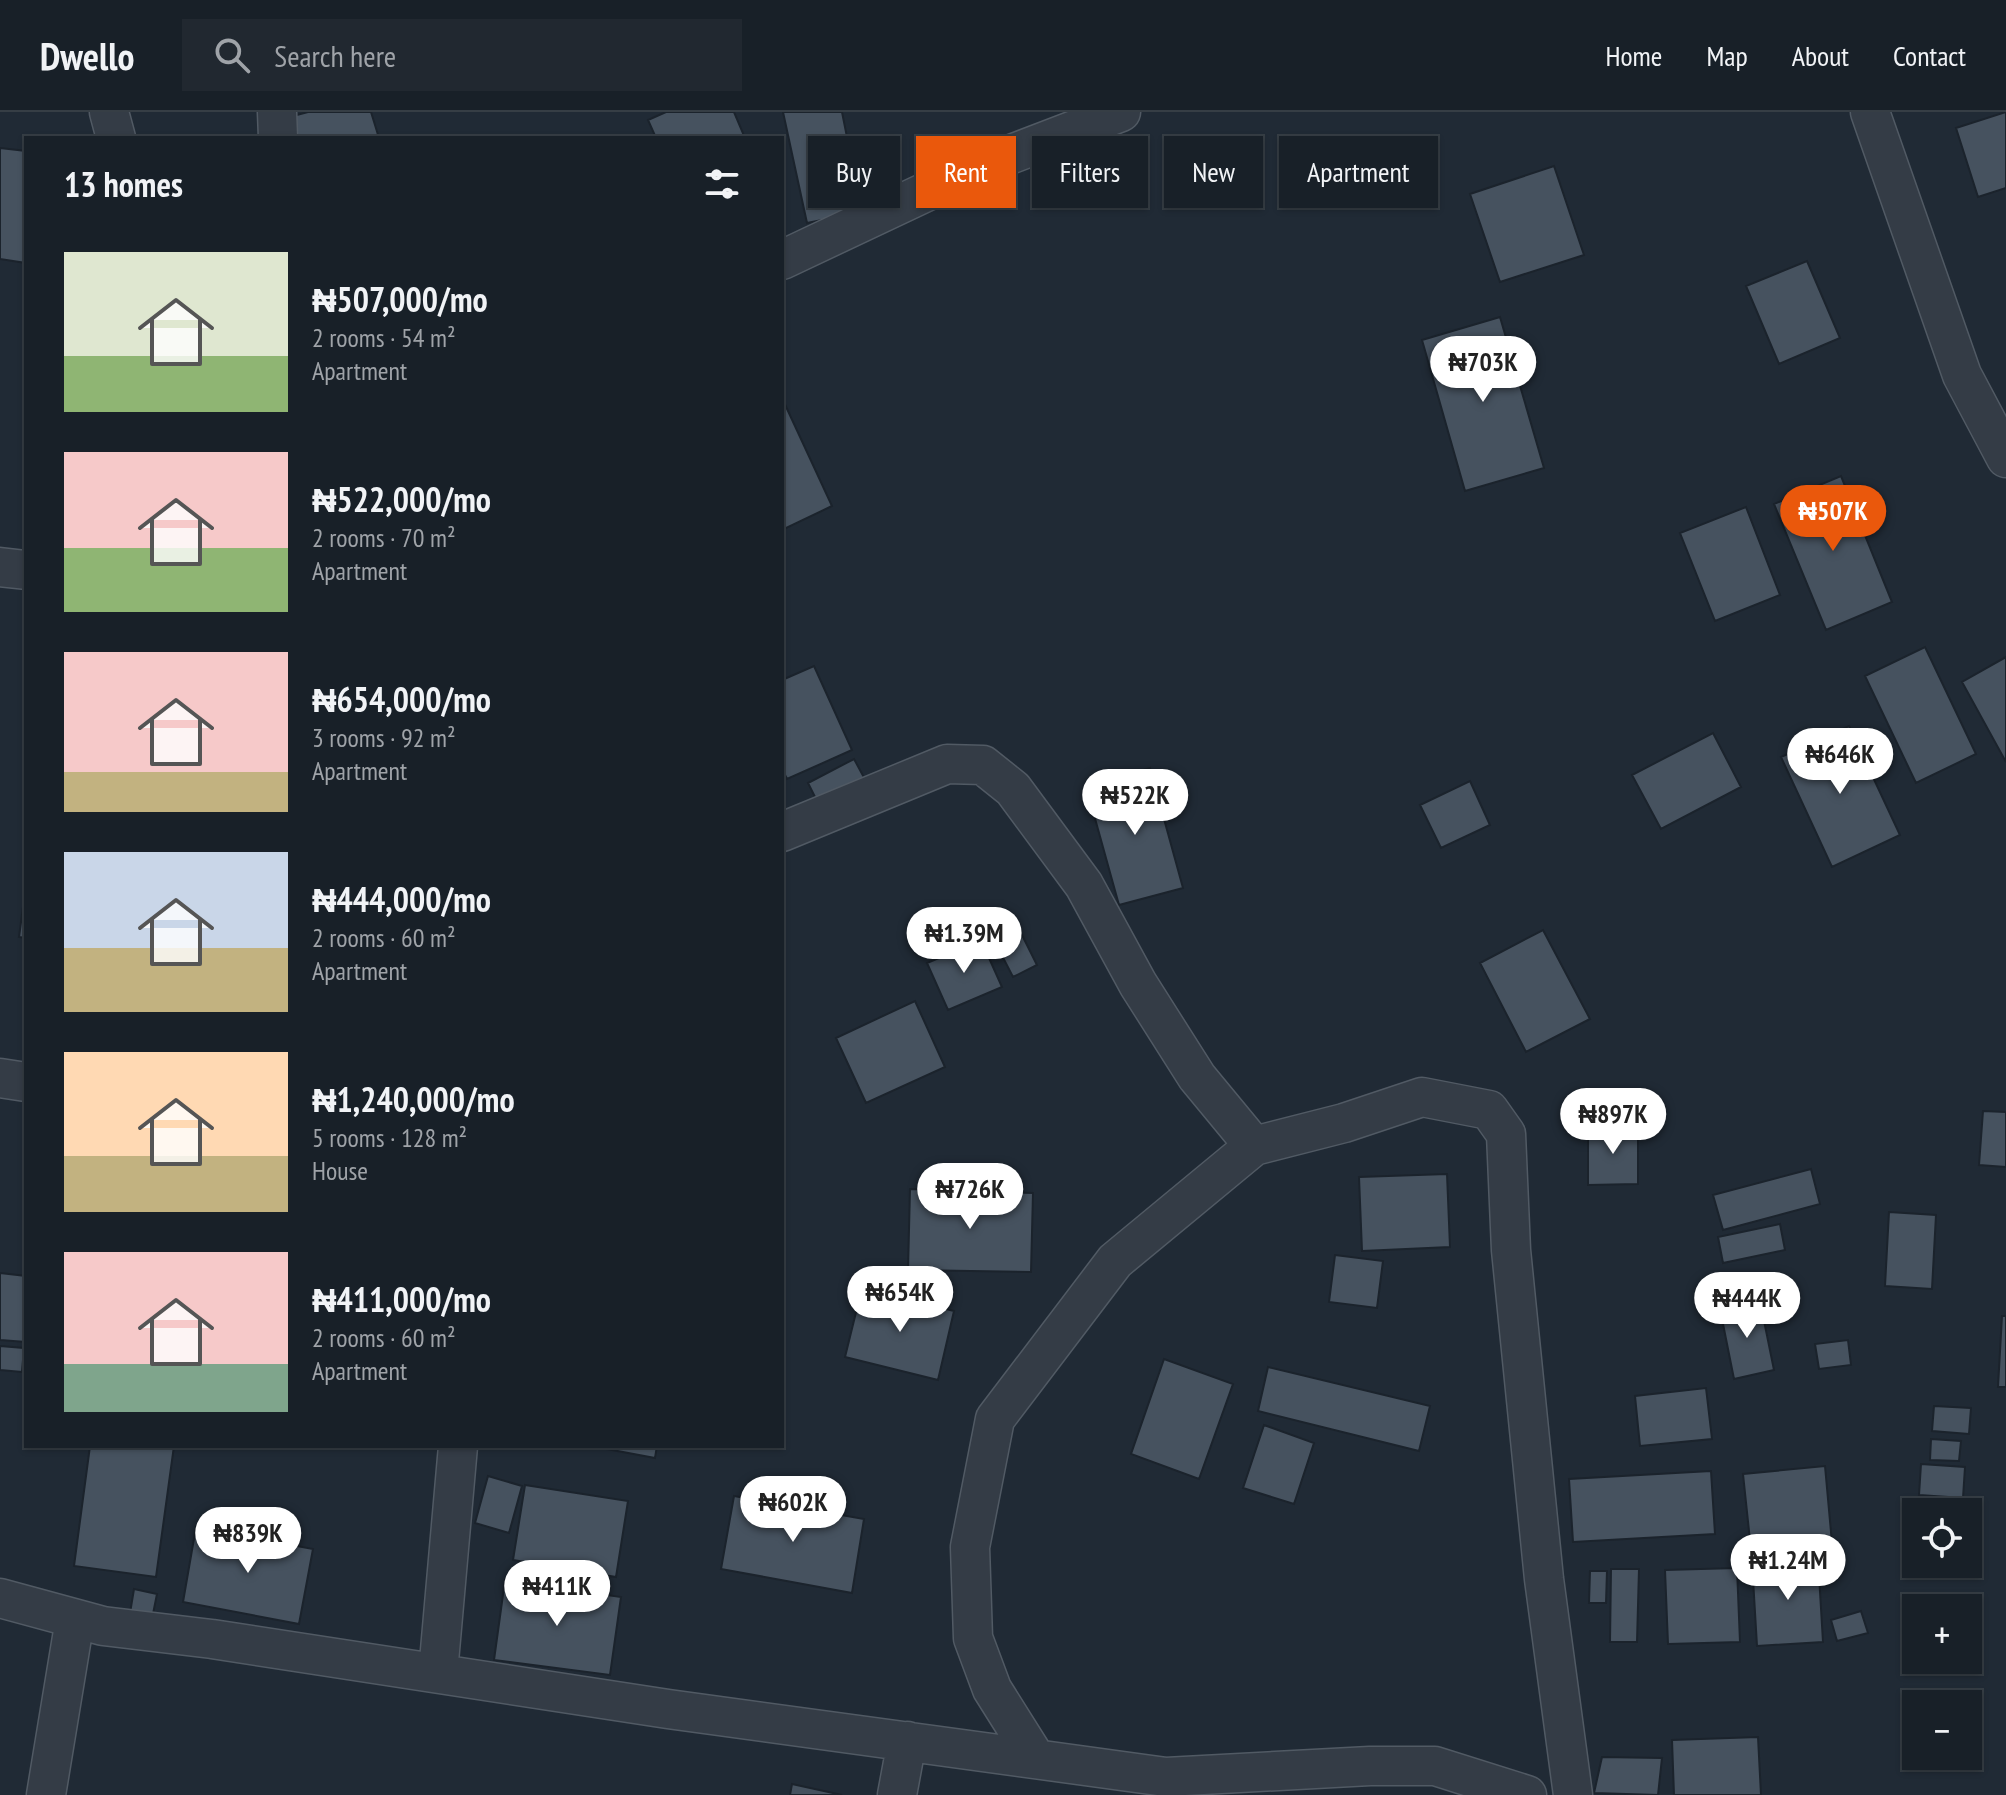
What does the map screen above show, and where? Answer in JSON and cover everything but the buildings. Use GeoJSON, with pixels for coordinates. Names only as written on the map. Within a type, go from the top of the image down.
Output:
{"type":"FeatureCollection","features":[{"type":"Feature","properties":{"kind":"street"},"geometry":{"type":"LineString","coordinates":[[109,112],[115,136]]}},
{"type":"Feature","properties":{"kind":"street"},"geometry":{"type":"LineString","coordinates":[[277,112],[278,136]]}},
{"type":"Feature","properties":{"kind":"street"},"geometry":{"type":"LineString","coordinates":[[784,259],[983,165],[1121,112]]}},
{"type":"Feature","properties":{"kind":"street"},"geometry":{"type":"LineString","coordinates":[[1870,112],[1962,375],[2006,458]]}},
{"type":"Feature","properties":{"kind":"street"},"geometry":{"type":"LineString","coordinates":[[0,567],[24,570]]}},
{"type":"Feature","properties":{"kind":"street"},"geometry":{"type":"LineString","coordinates":[[784,831],[947,764],[983,765],[1013,789],[1084,885],[1138,984],[1197,1077],[1254,1146]]}},
{"type":"Feature","properties":{"kind":"street"},"geometry":{"type":"LineString","coordinates":[[0,1078],[24,1082]]}},
{"type":"Feature","properties":{"kind":"street"},"geometry":{"type":"LineString","coordinates":[[1036,1759],[992,1689],[973,1638],[970,1547],[995,1419],[1115,1261],[1254,1146],[1344,1123],[1422,1097],[1489,1110],[1506,1134],[1511,1250],[1544,1579],[1573,1795]]}},
{"type":"Feature","properties":{"kind":"street"},"geometry":{"type":"LineString","coordinates":[[438,1673],[458,1448]]}},
{"type":"Feature","properties":{"kind":"street"},"geometry":{"type":"LineString","coordinates":[[0,1598],[103,1626],[683,1711],[1166,1777],[1370,1766],[1435,1766],[1527,1795]]}},
{"type":"Feature","properties":{"kind":"street"},"geometry":{"type":"LineString","coordinates":[[46,1795],[75,1619]]}},
{"type":"Feature","properties":{"kind":"street"},"geometry":{"type":"LineString","coordinates":[[897,1795],[907,1741]]}}]}
